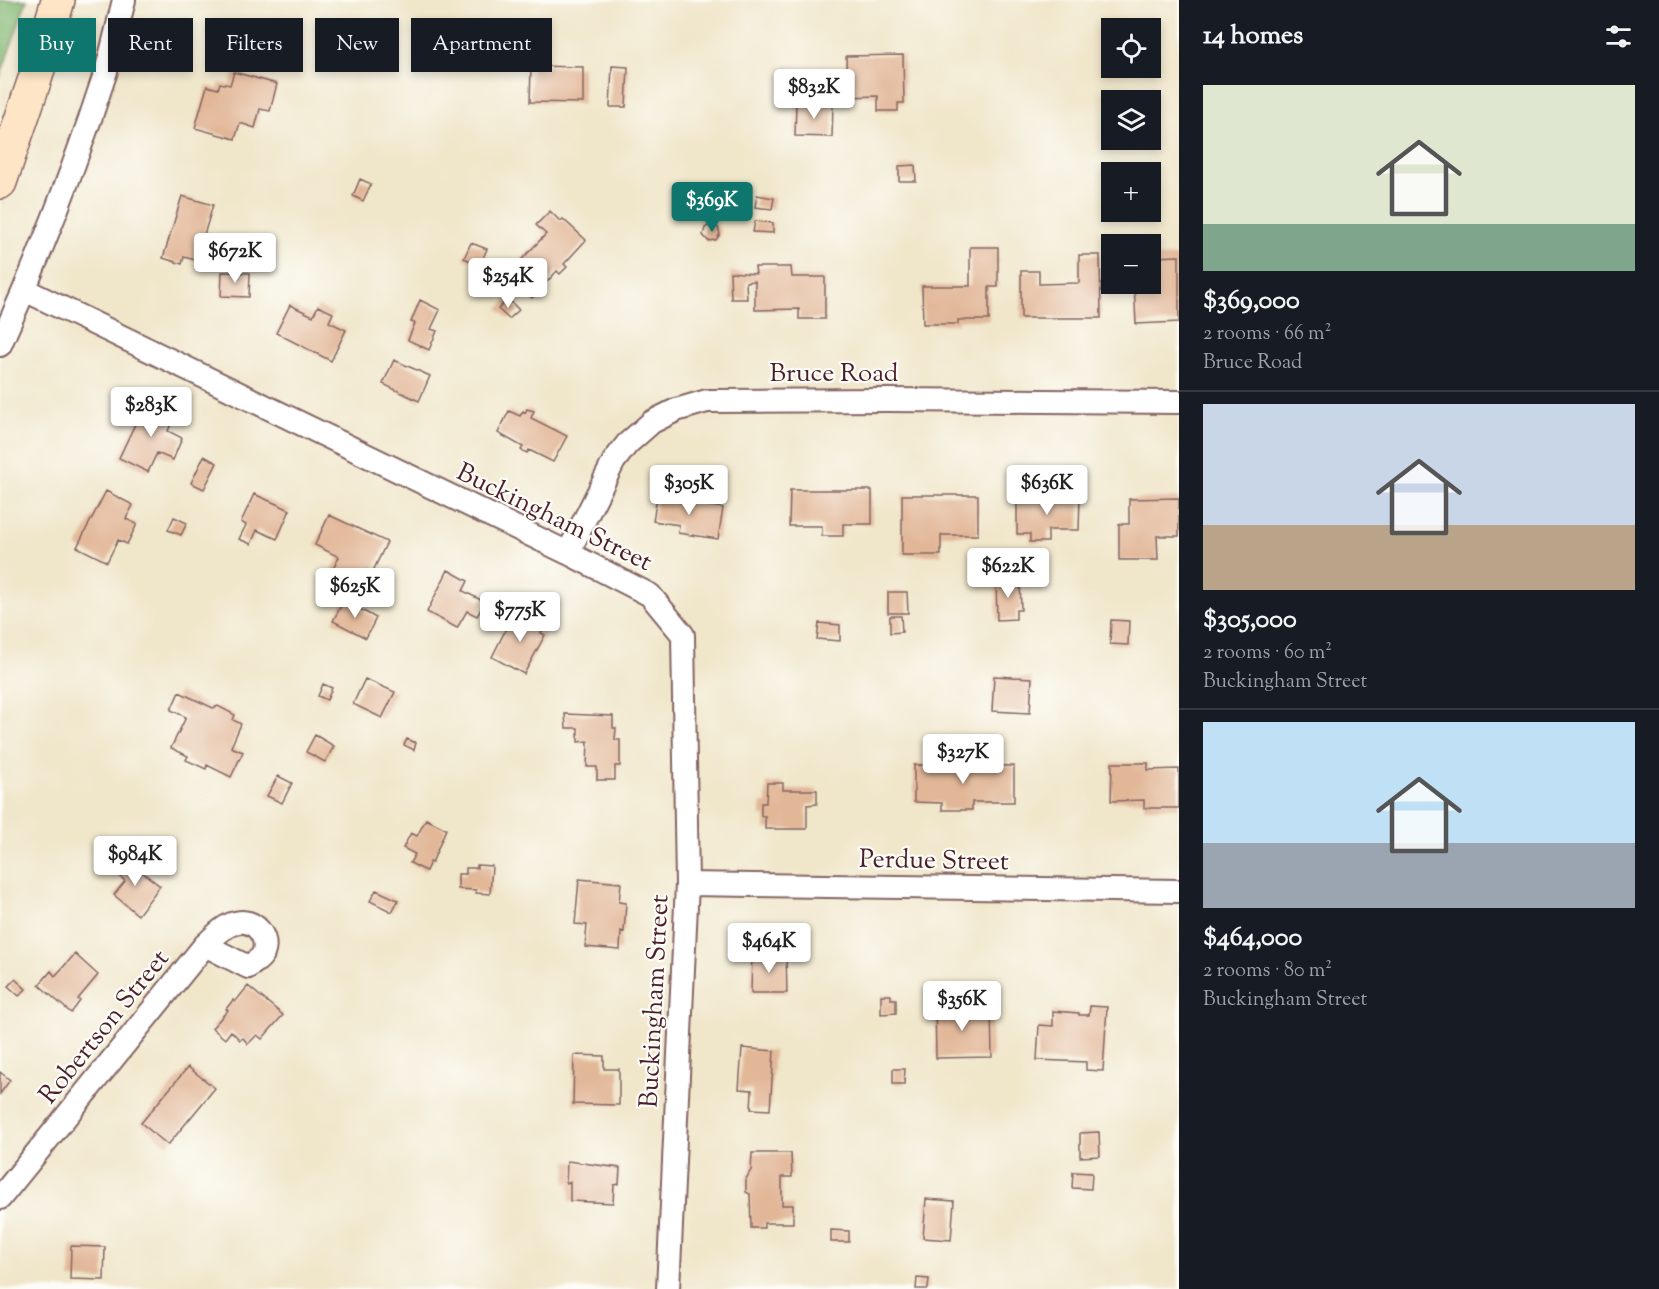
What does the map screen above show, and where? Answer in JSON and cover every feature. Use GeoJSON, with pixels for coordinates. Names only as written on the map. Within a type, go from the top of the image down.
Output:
{"type":"FeatureCollection","features":[{"type":"Feature","properties":{"kind":"main road"},"geometry":{"type":"LineString","coordinates":[[0,182],[36,76],[58,0]]}},
{"type":"Feature","properties":{"kind":"street"},"geometry":{"type":"LineString","coordinates":[[0,345],[61,200],[103,80],[124,0]]}},
{"type":"Feature","properties":{"kind":"street","name":"Buckingham Street"},"geometry":{"type":"LineString","coordinates":[[25,290],[650,595],[683,634],[687,884],[668,1289]]}},
{"type":"Feature","properties":{"kind":"street","name":"Bruce Road"},"geometry":{"type":"LineString","coordinates":[[568,553],[614,461],[627,444],[652,422],[676,410],[707,401],[1179,402]]}},
{"type":"Feature","properties":{"kind":"street","name":"Perdue Street"},"geometry":{"type":"LineString","coordinates":[[687,884],[1179,891]]}},
{"type":"Feature","properties":{"kind":"street","name":"Robertson Street"},"geometry":{"type":"LineString","coordinates":[[0,1198],[205,945]]}},
{"type":"Feature","properties":{"kind":"green space"},"geometry":{"type":"Polygon","coordinates":[[[0,0],[27,0],[21,18],[18,18],[18,26],[0,77],[0,0]]]}},
{"type":"Feature","properties":{"kind":"building"},"geometry":{"type":"Polygon","coordinates":[[[903,55],[904,103],[898,103],[898,111],[878,111],[878,96],[847,97],[846,56],[903,55]]]}},
{"type":"Feature","properties":{"kind":"building"},"geometry":{"type":"Polygon","coordinates":[[[552,66],[583,67],[583,103],[530,102],[531,72],[552,72],[552,66]]]}},
{"type":"Feature","properties":{"kind":"building"},"geometry":{"type":"Polygon","coordinates":[[[612,66],[628,67],[626,107],[610,107],[612,66]]]}},
{"type":"Feature","properties":{"kind":"building"},"geometry":{"type":"Polygon","coordinates":[[[234,72],[277,84],[270,111],[260,109],[255,128],[240,123],[235,139],[195,128],[207,86],[218,89],[220,83],[230,85],[234,72]]]}},
{"type":"Feature","properties":{"kind":"building"},"geometry":{"type":"Polygon","coordinates":[[[796,104],[833,105],[832,137],[795,136],[796,104]]]}},
{"type":"Feature","properties":{"kind":"building"},"geometry":{"type":"Polygon","coordinates":[[[915,165],[916,181],[899,181],[899,166],[915,165]]]}},
{"type":"Feature","properties":{"kind":"building"},"geometry":{"type":"Polygon","coordinates":[[[360,179],[371,184],[363,201],[353,196],[360,179]]]}},
{"type":"Feature","properties":{"kind":"building"},"geometry":{"type":"Polygon","coordinates":[[[757,195],[774,198],[772,209],[755,207],[757,195]]]}},
{"type":"Feature","properties":{"kind":"building"},"geometry":{"type":"Polygon","coordinates":[[[182,196],[213,205],[201,245],[207,247],[203,262],[184,257],[182,264],[163,258],[182,196]]]}},
{"type":"Feature","properties":{"kind":"building"},"geometry":{"type":"Polygon","coordinates":[[[550,211],[560,221],[563,219],[586,240],[564,264],[567,267],[560,274],[557,271],[532,298],[507,275],[546,234],[536,225],[550,211]]]}},
{"type":"Feature","properties":{"kind":"building"},"geometry":{"type":"Polygon","coordinates":[[[755,221],[773,223],[773,233],[753,232],[755,221]]]}},
{"type":"Feature","properties":{"kind":"building"},"geometry":{"type":"Polygon","coordinates":[[[711,224],[718,227],[720,234],[716,240],[708,241],[703,235],[705,228],[711,224]]]}},
{"type":"Feature","properties":{"kind":"building"},"geometry":{"type":"Polygon","coordinates":[[[471,243],[487,249],[480,265],[464,258],[471,243]]]}},
{"type":"Feature","properties":{"kind":"building"},"geometry":{"type":"Polygon","coordinates":[[[970,247],[998,247],[998,287],[989,287],[989,320],[958,320],[958,324],[923,324],[922,286],[970,286],[970,247]]]}},
{"type":"Feature","properties":{"kind":"building"},"geometry":{"type":"Polygon","coordinates":[[[1079,255],[1100,255],[1101,318],[1021,318],[1021,271],[1039,271],[1039,284],[1079,283],[1079,255]]]}},
{"type":"Feature","properties":{"kind":"building"},"geometry":{"type":"Polygon","coordinates":[[[1179,256],[1179,322],[1136,324],[1134,294],[1161,294],[1161,257],[1179,256]]]}},
{"type":"Feature","properties":{"kind":"building"},"geometry":{"type":"Polygon","coordinates":[[[755,267],[791,267],[792,277],[825,277],[825,319],[799,319],[799,309],[755,310],[755,281],[746,282],[747,299],[731,299],[730,272],[756,274],[755,267]]]}},
{"type":"Feature","properties":{"kind":"building"},"geometry":{"type":"Polygon","coordinates":[[[222,272],[250,273],[249,297],[221,296],[222,272]]]}},
{"type":"Feature","properties":{"kind":"building"},"geometry":{"type":"Polygon","coordinates":[[[508,299],[519,310],[509,319],[498,309],[508,299]]]}},
{"type":"Feature","properties":{"kind":"building"},"geometry":{"type":"Polygon","coordinates":[[[420,300],[440,310],[431,329],[437,331],[429,350],[408,340],[415,323],[411,322],[420,300]]]}},
{"type":"Feature","properties":{"kind":"building"},"geometry":{"type":"Polygon","coordinates":[[[290,305],[313,316],[318,306],[333,313],[329,322],[346,330],[331,361],[276,333],[290,305]]]}},
{"type":"Feature","properties":{"kind":"building"},"geometry":{"type":"Polygon","coordinates":[[[394,360],[430,376],[419,401],[383,384],[394,360]]]}},
{"type":"Feature","properties":{"kind":"building"},"geometry":{"type":"Polygon","coordinates":[[[146,401],[175,415],[168,431],[182,438],[173,460],[157,453],[148,472],[119,458],[146,401]]]}},
{"type":"Feature","properties":{"kind":"building"},"geometry":{"type":"Polygon","coordinates":[[[527,409],[534,411],[531,418],[567,436],[553,462],[529,450],[527,453],[521,450],[523,447],[498,433],[509,411],[520,416],[527,409]]]}},
{"type":"Feature","properties":{"kind":"building"},"geometry":{"type":"Polygon","coordinates":[[[204,456],[217,463],[204,489],[191,483],[204,456]]]}},
{"type":"Feature","properties":{"kind":"building"},"geometry":{"type":"Polygon","coordinates":[[[665,488],[675,490],[673,500],[723,508],[718,539],[678,533],[679,525],[653,521],[657,497],[663,499],[665,488]]]}},
{"type":"Feature","properties":{"kind":"building"},"geometry":{"type":"Polygon","coordinates":[[[790,490],[872,490],[872,524],[843,524],[843,536],[822,536],[822,526],[789,526],[790,490]]]}},
{"type":"Feature","properties":{"kind":"building"},"geometry":{"type":"Polygon","coordinates":[[[106,491],[133,505],[126,519],[137,524],[127,544],[118,540],[107,562],[77,547],[106,491]]]}},
{"type":"Feature","properties":{"kind":"building"},"geometry":{"type":"Polygon","coordinates":[[[254,494],[290,510],[277,539],[257,530],[251,544],[239,539],[246,525],[241,522],[254,494]]]}},
{"type":"Feature","properties":{"kind":"building"},"geometry":{"type":"Polygon","coordinates":[[[902,495],[978,495],[978,535],[941,535],[941,555],[902,555],[902,495]]]}},
{"type":"Feature","properties":{"kind":"building"},"geometry":{"type":"Polygon","coordinates":[[[1017,496],[1080,497],[1079,530],[1048,530],[1048,542],[1030,542],[1030,534],[1017,534],[1017,496]]]}},
{"type":"Feature","properties":{"kind":"building"},"geometry":{"type":"Polygon","coordinates":[[[1179,498],[1179,536],[1157,536],[1158,560],[1119,560],[1119,524],[1129,524],[1129,499],[1179,498]]]}},
{"type":"Feature","properties":{"kind":"building"},"geometry":{"type":"Polygon","coordinates":[[[329,515],[387,542],[372,573],[360,570],[350,590],[328,579],[339,557],[315,545],[329,515]]]}},
{"type":"Feature","properties":{"kind":"building"},"geometry":{"type":"Polygon","coordinates":[[[174,517],[187,523],[181,535],[168,530],[174,517]]]}},
{"type":"Feature","properties":{"kind":"building"},"geometry":{"type":"Polygon","coordinates":[[[448,570],[468,581],[463,591],[485,602],[477,616],[467,611],[457,628],[427,612],[448,570]]]}},
{"type":"Feature","properties":{"kind":"building"},"geometry":{"type":"Polygon","coordinates":[[[1020,579],[1021,610],[1016,610],[1016,619],[997,620],[996,580],[1020,579]]]}},
{"type":"Feature","properties":{"kind":"building"},"geometry":{"type":"Polygon","coordinates":[[[888,592],[907,592],[908,613],[888,613],[888,592]]]}},
{"type":"Feature","properties":{"kind":"building"},"geometry":{"type":"Polygon","coordinates":[[[344,600],[376,618],[366,638],[333,621],[344,600]]]}},
{"type":"Feature","properties":{"kind":"building"},"geometry":{"type":"Polygon","coordinates":[[[520,612],[545,626],[541,633],[545,635],[524,674],[492,657],[514,613],[518,616],[520,612]]]}},
{"type":"Feature","properties":{"kind":"building"},"geometry":{"type":"Polygon","coordinates":[[[890,616],[901,616],[902,632],[890,633],[890,616]]]}},
{"type":"Feature","properties":{"kind":"building"},"geometry":{"type":"Polygon","coordinates":[[[1111,620],[1129,621],[1128,645],[1110,644],[1111,620]]]}},
{"type":"Feature","properties":{"kind":"building"},"geometry":{"type":"Polygon","coordinates":[[[819,623],[840,625],[840,641],[817,639],[819,623]]]}},
{"type":"Feature","properties":{"kind":"building"},"geometry":{"type":"Polygon","coordinates":[[[994,676],[1032,678],[1030,713],[992,711],[994,676]]]}},
{"type":"Feature","properties":{"kind":"building"},"geometry":{"type":"Polygon","coordinates":[[[365,679],[395,692],[382,718],[353,704],[365,679]]]}},
{"type":"Feature","properties":{"kind":"building"},"geometry":{"type":"Polygon","coordinates":[[[323,684],[332,688],[327,700],[318,696],[323,684]]]}},
{"type":"Feature","properties":{"kind":"building"},"geometry":{"type":"Polygon","coordinates":[[[179,692],[213,708],[218,706],[235,715],[233,720],[241,724],[231,747],[243,752],[231,777],[207,765],[206,769],[186,760],[188,756],[171,748],[186,717],[171,710],[179,692]]]}},
{"type":"Feature","properties":{"kind":"building"},"geometry":{"type":"Polygon","coordinates":[[[565,714],[613,716],[613,728],[616,728],[615,740],[620,740],[620,766],[615,766],[615,780],[597,780],[597,767],[587,767],[588,741],[578,742],[578,728],[566,728],[565,714]]]}},
{"type":"Feature","properties":{"kind":"building"},"geometry":{"type":"Polygon","coordinates":[[[315,735],[334,746],[325,762],[306,752],[315,735]]]}},
{"type":"Feature","properties":{"kind":"building"},"geometry":{"type":"Polygon","coordinates":[[[407,739],[416,743],[414,750],[404,745],[407,739]]]}},
{"type":"Feature","properties":{"kind":"building"},"geometry":{"type":"Polygon","coordinates":[[[1112,763],[1148,763],[1148,770],[1179,769],[1179,808],[1144,808],[1144,800],[1111,801],[1112,763]]]}},
{"type":"Feature","properties":{"kind":"building"},"geometry":{"type":"Polygon","coordinates":[[[914,765],[1014,766],[1014,802],[972,802],[972,810],[942,810],[942,803],[914,802],[914,765]]]}},
{"type":"Feature","properties":{"kind":"building"},"geometry":{"type":"Polygon","coordinates":[[[278,776],[292,783],[282,803],[267,796],[278,776]]]}},
{"type":"Feature","properties":{"kind":"building"},"geometry":{"type":"Polygon","coordinates":[[[767,783],[783,783],[783,790],[817,790],[817,804],[807,805],[807,829],[765,829],[765,816],[761,816],[761,803],[766,803],[767,783]]]}},
{"type":"Feature","properties":{"kind":"building"},"geometry":{"type":"Polygon","coordinates":[[[426,819],[446,829],[432,863],[430,862],[426,871],[410,863],[415,854],[403,848],[411,833],[417,836],[426,819]]]}},
{"type":"Feature","properties":{"kind":"building"},"geometry":{"type":"Polygon","coordinates":[[[124,858],[160,886],[138,915],[114,895],[125,881],[114,871],[124,858]]]}},
{"type":"Feature","properties":{"kind":"building"},"geometry":{"type":"Polygon","coordinates":[[[477,865],[492,866],[490,894],[458,889],[458,874],[466,874],[466,868],[477,868],[477,865]]]}},
{"type":"Feature","properties":{"kind":"building"},"geometry":{"type":"Polygon","coordinates":[[[579,879],[621,883],[619,902],[626,903],[620,950],[585,947],[587,925],[575,924],[579,879]]]}},
{"type":"Feature","properties":{"kind":"building"},"geometry":{"type":"Polygon","coordinates":[[[376,890],[398,900],[392,912],[370,901],[376,890]]]}},
{"type":"Feature","properties":{"kind":"building"},"geometry":{"type":"Polygon","coordinates":[[[75,954],[98,975],[78,999],[80,1001],[71,1013],[39,985],[51,971],[55,976],[75,954]]]}},
{"type":"Feature","properties":{"kind":"building"},"geometry":{"type":"Polygon","coordinates":[[[752,954],[786,954],[787,993],[751,993],[752,954]]]}},
{"type":"Feature","properties":{"kind":"building"},"geometry":{"type":"Polygon","coordinates":[[[15,979],[26,989],[19,996],[8,986],[15,979]]]}},
{"type":"Feature","properties":{"kind":"building"},"geometry":{"type":"Polygon","coordinates":[[[248,986],[283,1015],[262,1039],[257,1035],[248,1044],[231,1031],[225,1039],[212,1028],[228,1010],[226,1009],[233,1000],[235,1002],[248,986]]]}},
{"type":"Feature","properties":{"kind":"building"},"geometry":{"type":"Polygon","coordinates":[[[881,995],[891,995],[891,999],[896,999],[896,1013],[881,1014],[881,995]]]}},
{"type":"Feature","properties":{"kind":"building"},"geometry":{"type":"Polygon","coordinates":[[[961,1001],[961,1010],[991,1009],[992,1057],[936,1058],[935,1002],[961,1001]]]}},
{"type":"Feature","properties":{"kind":"building"},"geometry":{"type":"Polygon","coordinates":[[[1090,1006],[1107,1007],[1103,1071],[1086,1070],[1086,1062],[1037,1060],[1039,1025],[1053,1026],[1053,1011],[1089,1015],[1090,1006]]]}},
{"type":"Feature","properties":{"kind":"building"},"geometry":{"type":"Polygon","coordinates":[[[742,1048],[774,1051],[770,1110],[751,1109],[752,1090],[739,1089],[742,1048]]]}},
{"type":"Feature","properties":{"kind":"building"},"geometry":{"type":"Polygon","coordinates":[[[574,1055],[604,1056],[604,1069],[619,1069],[619,1105],[573,1104],[574,1055]]]}},
{"type":"Feature","properties":{"kind":"building"},"geometry":{"type":"Polygon","coordinates":[[[188,1067],[215,1088],[168,1145],[141,1123],[188,1067]]]}},
{"type":"Feature","properties":{"kind":"building"},"geometry":{"type":"Polygon","coordinates":[[[893,1069],[905,1069],[904,1084],[893,1084],[893,1069]]]}},
{"type":"Feature","properties":{"kind":"building"},"geometry":{"type":"Polygon","coordinates":[[[0,1072],[10,1080],[0,1094],[0,1072]]]}},
{"type":"Feature","properties":{"kind":"building"},"geometry":{"type":"Polygon","coordinates":[[[1099,1132],[1100,1156],[1080,1157],[1080,1133],[1099,1132]]]}},
{"type":"Feature","properties":{"kind":"building"},"geometry":{"type":"Polygon","coordinates":[[[752,1153],[791,1153],[792,1177],[782,1177],[782,1205],[793,1205],[793,1223],[764,1223],[764,1228],[751,1228],[750,1194],[746,1192],[746,1179],[751,1170],[752,1153]]]}},
{"type":"Feature","properties":{"kind":"building"},"geometry":{"type":"Polygon","coordinates":[[[567,1161],[620,1168],[619,1184],[614,1185],[613,1203],[570,1201],[570,1182],[566,1183],[567,1161]]]}},
{"type":"Feature","properties":{"kind":"building"},"geometry":{"type":"Polygon","coordinates":[[[1073,1172],[1092,1173],[1091,1189],[1072,1188],[1073,1172]]]}},
{"type":"Feature","properties":{"kind":"building"},"geometry":{"type":"Polygon","coordinates":[[[926,1199],[954,1201],[951,1240],[923,1238],[926,1199]]]}},
{"type":"Feature","properties":{"kind":"building"},"geometry":{"type":"Polygon","coordinates":[[[831,1230],[849,1231],[849,1242],[831,1242],[831,1230]]]}},
{"type":"Feature","properties":{"kind":"building"},"geometry":{"type":"Polygon","coordinates":[[[71,1246],[105,1247],[104,1280],[70,1279],[71,1246]]]}},
{"type":"Feature","properties":{"kind":"building"},"geometry":{"type":"Polygon","coordinates":[[[917,1278],[929,1279],[928,1289],[916,1289],[917,1278]]]}}]}
